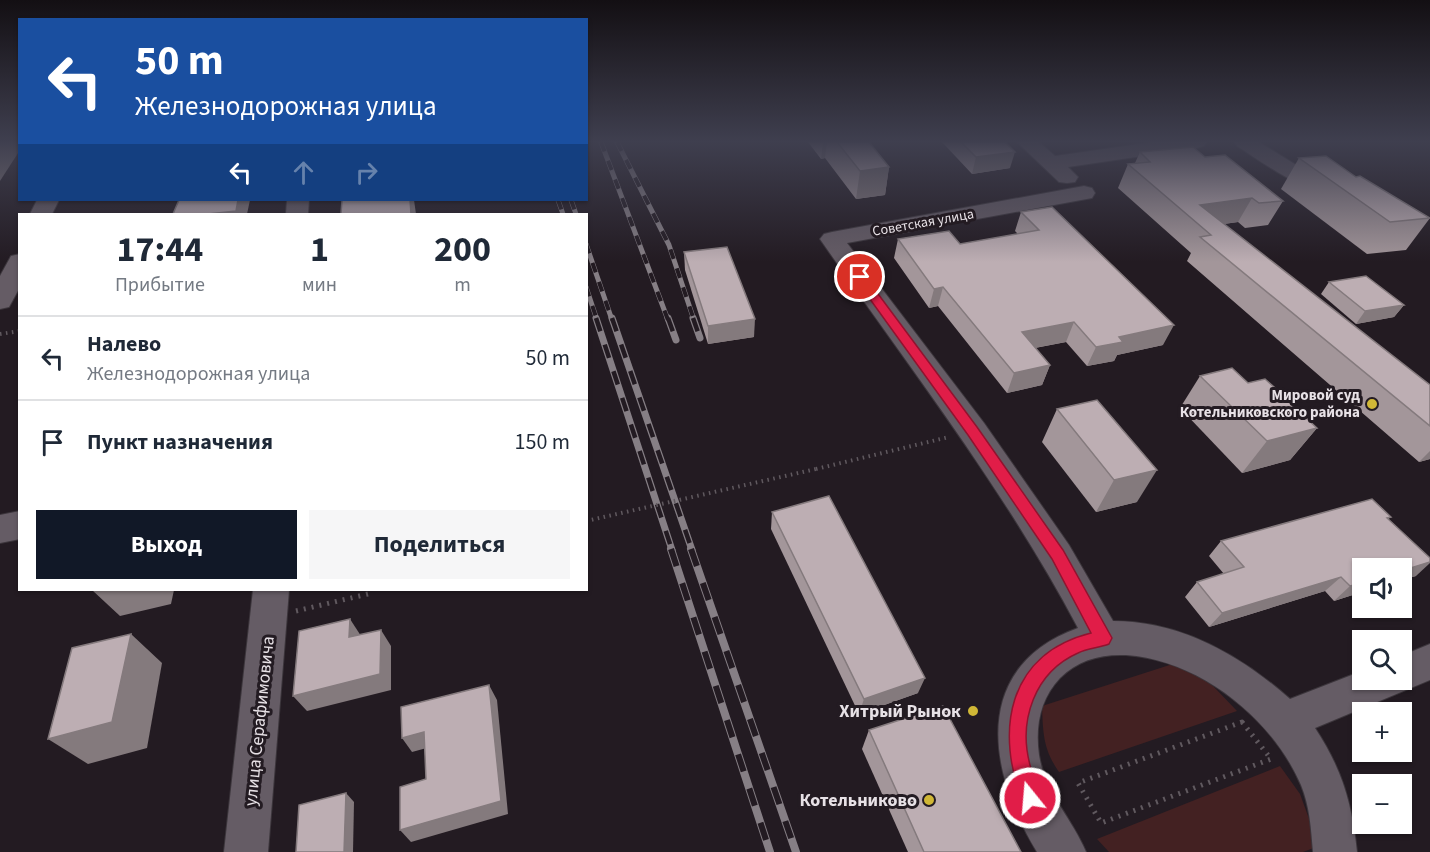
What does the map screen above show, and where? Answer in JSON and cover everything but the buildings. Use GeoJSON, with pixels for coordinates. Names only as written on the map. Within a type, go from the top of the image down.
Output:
{"type":"FeatureCollection","features":[{"type":"Feature","properties":{"kind":"street","name":"Советская улица"},"geometry":{"type":"LineString","coordinates":[[973,431],[832,239],[1084,193],[1072,182]]}},
{"type":"Feature","properties":{"kind":"street"},"geometry":{"type":"LineString","coordinates":[[1321,182],[1348,200]]}},
{"type":"Feature","properties":{"kind":"street"},"geometry":{"type":"LineString","coordinates":[[0,301],[18,265]]}},
{"type":"Feature","properties":{"kind":"street"},"geometry":{"type":"LineString","coordinates":[[973,431],[1057,555],[1103,638]]}},
{"type":"Feature","properties":{"kind":"street"},"geometry":{"type":"LineString","coordinates":[[0,529],[18,525]]}},
{"type":"Feature","properties":{"kind":"street","name":"улица Серафимовича"},"geometry":{"type":"LineString","coordinates":[[246,852],[270,604]]}},
{"type":"Feature","properties":{"kind":"street"},"geometry":{"type":"LineString","coordinates":[[1064,852],[1050,834],[1030,798],[1020,763],[1017,730],[1022,701],[1035,676],[1053,658],[1076,645],[1103,638],[1128,638],[1154,642],[1181,650],[1208,661],[1259,697],[1283,721],[1309,756],[1326,793],[1336,830],[1335,852]]}},
{"type":"Feature","properties":{"kind":"street"},"geometry":{"type":"LineString","coordinates":[[1412,669],[1430,662]]}},
{"type":"Feature","properties":{"kind":"street"},"geometry":{"type":"LineString","coordinates":[[1283,721],[1362,690]]}},
{"type":"Feature","properties":{"kind":"path"},"geometry":{"type":"LineString","coordinates":[[0,334],[18,331]]}},
{"type":"Feature","properties":{"kind":"path"},"geometry":{"type":"LineString","coordinates":[[588,521],[973,431]]}},
{"type":"Feature","properties":{"kind":"path"},"geometry":{"type":"LineString","coordinates":[[270,604],[372,593],[372,591]]}},
{"type":"Feature","properties":{"kind":"path"},"geometry":{"type":"LineString","coordinates":[[1242,722],[1271,759],[1101,823],[1078,783],[1231,726],[1242,722]]}},
{"type":"Feature","properties":{"kind":"shaded area"},"geometry":{"type":"Polygon","coordinates":[[[1179,662],[1213,686],[1237,711],[1059,772],[1050,756],[1045,740],[1042,706],[1179,662]]]}},
{"type":"Feature","properties":{"kind":"shaded area"},"geometry":{"type":"Polygon","coordinates":[[[1280,766],[1300,794],[1319,846],[1303,852],[1109,852],[1097,839],[1280,766]]]}},
{"type":"Feature","properties":{"kind":"railway"},"geometry":{"type":"LineString","coordinates":[[616,182],[668,320]]}},
{"type":"Feature","properties":{"kind":"railway"},"geometry":{"type":"LineString","coordinates":[[637,182],[669,245],[694,320]]}},
{"type":"Feature","properties":{"kind":"railway"},"geometry":{"type":"LineString","coordinates":[[558,201],[563,213]]}},
{"type":"Feature","properties":{"kind":"railway"},"geometry":{"type":"LineString","coordinates":[[571,201],[576,213]]}},
{"type":"Feature","properties":{"kind":"railway"},"geometry":{"type":"LineString","coordinates":[[588,250],[612,320]]}},
{"type":"Feature","properties":{"kind":"railway"},"geometry":{"type":"LineString","coordinates":[[588,293],[597,320]]}},
{"type":"Feature","properties":{"kind":"railway"},"geometry":{"type":"LineString","coordinates":[[596,318],[672,550]]}},
{"type":"Feature","properties":{"kind":"railway"},"geometry":{"type":"LineString","coordinates":[[612,318],[692,550]]}},
{"type":"Feature","properties":{"kind":"railway"},"geometry":{"type":"LineString","coordinates":[[668,318],[676,340]]}},
{"type":"Feature","properties":{"kind":"railway"},"geometry":{"type":"LineString","coordinates":[[693,318],[700,338]]}},
{"type":"Feature","properties":{"kind":"railway"},"geometry":{"type":"LineString","coordinates":[[671,549],[770,852]]}},
{"type":"Feature","properties":{"kind":"railway"},"geometry":{"type":"LineString","coordinates":[[691,549],[796,852]]}},
{"type":"Feature","properties":{"kind":"place","name":"Мировой суд Котельниковского района"},"geometry":{"type":"Point","coordinates":[1372,404]}},
{"type":"Feature","properties":{"kind":"place","name":"Хитрый Рынок"},"geometry":{"type":"Point","coordinates":[973,711]}},
{"type":"Feature","properties":{"kind":"place","name":"Котельниково"},"geometry":{"type":"Point","coordinates":[929,800]}},
{"type":"Feature","properties":{"kind":"route"},"geometry":{"type":"LineString","coordinates":[[860,277],[973,431],[1057,555],[1103,638],[1076,645],[1053,658],[1035,676],[1022,701],[1017,730],[1020,763],[1030,798]]}}]}
